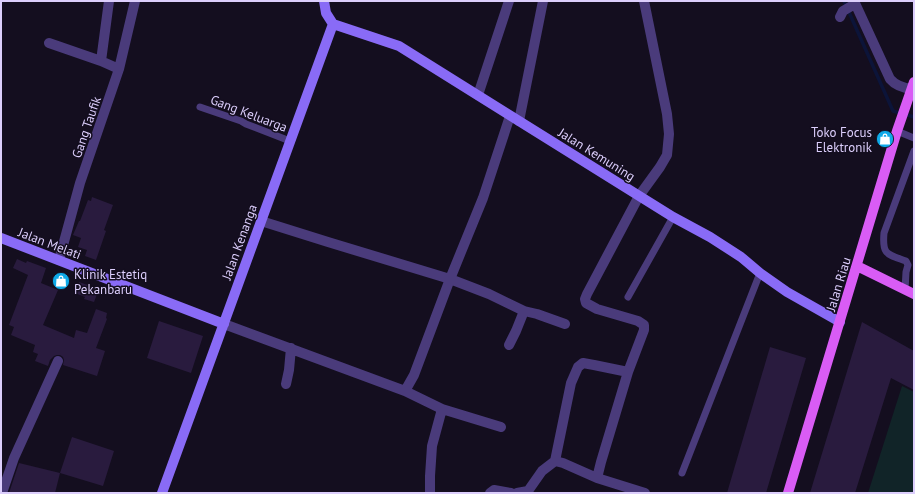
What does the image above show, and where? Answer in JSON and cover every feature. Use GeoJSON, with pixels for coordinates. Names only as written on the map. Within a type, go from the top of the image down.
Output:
{"type":"FeatureCollection","features":[{"type":"Feature","properties":{"kind":"main road","name":"Jalan Riau"},"geometry":{"type":"LineString","coordinates":[[788,493],[898,128],[913,85]]}},
{"type":"Feature","properties":{"kind":"main road"},"geometry":{"type":"LineString","coordinates":[[857,266],[910,292]]}},
{"type":"Feature","properties":{"kind":"street"},"geometry":{"type":"LineString","coordinates":[[101,61],[109,1]]}},
{"type":"Feature","properties":{"kind":"street","name":"Gang Taufik"},"geometry":{"type":"LineString","coordinates":[[59,260],[80,183],[119,70],[135,1]]}},
{"type":"Feature","properties":{"kind":"street"},"geometry":{"type":"LineString","coordinates":[[323,1],[326,13],[333,24]]}},
{"type":"Feature","properties":{"kind":"street"},"geometry":{"type":"LineString","coordinates":[[478,95],[509,1]]}},
{"type":"Feature","properties":{"kind":"street"},"geometry":{"type":"LineString","coordinates":[[405,391],[414,375],[450,279],[515,118],[543,1]]}},
{"type":"Feature","properties":{"kind":"street"},"geometry":{"type":"LineString","coordinates":[[597,478],[628,372],[644,330],[644,325],[638,321],[597,309],[586,303],[585,299],[640,196],[667,155],[669,134],[667,114],[644,1]]}},
{"type":"Feature","properties":{"kind":"street"},"geometry":{"type":"LineString","coordinates":[[849,8],[890,79],[900,87],[913,85]]}},
{"type":"Feature","properties":{"kind":"street","name":"Jalan Kemuning"},"geometry":{"type":"LineString","coordinates":[[333,24],[399,46],[673,217],[710,237],[741,257],[760,273],[787,292],[840,322]]}},
{"type":"Feature","properties":{"kind":"street","name":"Jalan Kenanga"},"geometry":{"type":"LineString","coordinates":[[162,493],[333,24]]}},
{"type":"Feature","properties":{"kind":"street"},"geometry":{"type":"LineString","coordinates":[[50,43],[101,61],[119,70]]}},
{"type":"Feature","properties":{"kind":"street"},"geometry":{"type":"LineString","coordinates":[[261,221],[450,279],[489,294],[524,311],[564,324]]}},
{"type":"Feature","properties":{"kind":"street","name":"Jalan Melati"},"geometry":{"type":"LineString","coordinates":[[1,238],[224,324]]}},
{"type":"Feature","properties":{"kind":"street"},"geometry":{"type":"LineString","coordinates":[[509,345],[524,311]]}},
{"type":"Feature","properties":{"kind":"street"},"geometry":{"type":"LineString","coordinates":[[224,324],[405,391],[442,409],[501,427]]}},
{"type":"Feature","properties":{"kind":"street"},"geometry":{"type":"LineString","coordinates":[[286,384],[291,348]]}},
{"type":"Feature","properties":{"kind":"street"},"geometry":{"type":"LineString","coordinates":[[2,493],[14,458],[58,361]]}},
{"type":"Feature","properties":{"kind":"street"},"geometry":{"type":"LineString","coordinates":[[517,493],[528,491],[542,471],[555,461],[571,383],[578,367],[582,363],[594,364],[628,372]]}},
{"type":"Feature","properties":{"kind":"street"},"geometry":{"type":"LineString","coordinates":[[430,493],[432,446],[442,409]]}},
{"type":"Feature","properties":{"kind":"street"},"geometry":{"type":"LineString","coordinates":[[555,461],[563,462],[597,478],[645,493]]}},
{"type":"Feature","properties":{"kind":"street"},"geometry":{"type":"LineString","coordinates":[[490,493],[494,490],[511,493]]}},
{"type":"Feature","properties":{"kind":"lane","name":"Gang Keluarga"},"geometry":{"type":"LineString","coordinates":[[200,106],[241,121],[290,142]]}},
{"type":"Feature","properties":{"kind":"lane"},"geometry":{"type":"LineString","coordinates":[[898,128],[914,138]]}},
{"type":"Feature","properties":{"kind":"lane"},"geometry":{"type":"LineString","coordinates":[[910,292],[906,272],[908,265],[906,261],[888,255],[883,244],[884,233],[914,151]]}},
{"type":"Feature","properties":{"kind":"lane"},"geometry":{"type":"LineString","coordinates":[[628,297],[673,217]]}},
{"type":"Feature","properties":{"kind":"lane"},"geometry":{"type":"LineString","coordinates":[[682,473],[760,273]]}},
{"type":"Feature","properties":{"kind":"green space"},"geometry":{"type":"Polygon","coordinates":[[[902,386],[914,392],[914,493],[868,493],[902,386]]]}},
{"type":"Feature","properties":{"kind":"building"},"geometry":{"type":"Polygon","coordinates":[[[92,197],[113,205],[104,230],[106,231],[96,260],[85,256],[87,250],[78,247],[81,238],[73,235],[88,200],[91,201],[92,197]]]}},
{"type":"Feature","properties":{"kind":"building"},"geometry":{"type":"Polygon","coordinates":[[[17,259],[46,268],[41,283],[58,290],[43,325],[74,338],[76,330],[87,333],[96,309],[107,313],[107,319],[96,348],[105,351],[97,376],[63,365],[64,360],[60,355],[54,356],[50,360],[48,366],[35,361],[38,354],[33,352],[35,345],[11,335],[14,327],[9,325],[28,275],[13,268],[17,259]]]}},
{"type":"Feature","properties":{"kind":"building"},"geometry":{"type":"Polygon","coordinates":[[[79,282],[99,289],[94,302],[84,299],[85,297],[75,293],[79,282]]]}},
{"type":"Feature","properties":{"kind":"building"},"geometry":{"type":"Polygon","coordinates":[[[159,321],[203,336],[191,373],[147,358],[159,321]]]}},
{"type":"Feature","properties":{"kind":"building"},"geometry":{"type":"Polygon","coordinates":[[[862,322],[914,351],[914,390],[891,378],[855,493],[810,493],[862,322]]]}},
{"type":"Feature","properties":{"kind":"building"},"geometry":{"type":"Polygon","coordinates":[[[770,347],[806,358],[766,493],[727,493],[770,347]]]}},
{"type":"Feature","properties":{"kind":"building"},"geometry":{"type":"Polygon","coordinates":[[[72,437],[114,451],[103,486],[60,473],[72,437]]]}},
{"type":"Feature","properties":{"kind":"building"},"geometry":{"type":"Polygon","coordinates":[[[19,463],[60,473],[55,493],[9,493],[19,463]]]}},
{"type":"Feature","properties":{"kind":"waterway"},"geometry":{"type":"LineString","coordinates":[[844,1],[893,111],[914,117]]}},
{"type":"Feature","properties":{"kind":"place","name":"Toko Focus Elektronik"},"geometry":{"type":"Point","coordinates":[885,139]}},
{"type":"Feature","properties":{"kind":"place","name":"Klinik Estetiq Pekanbaru"},"geometry":{"type":"Point","coordinates":[61,281]}}]}
